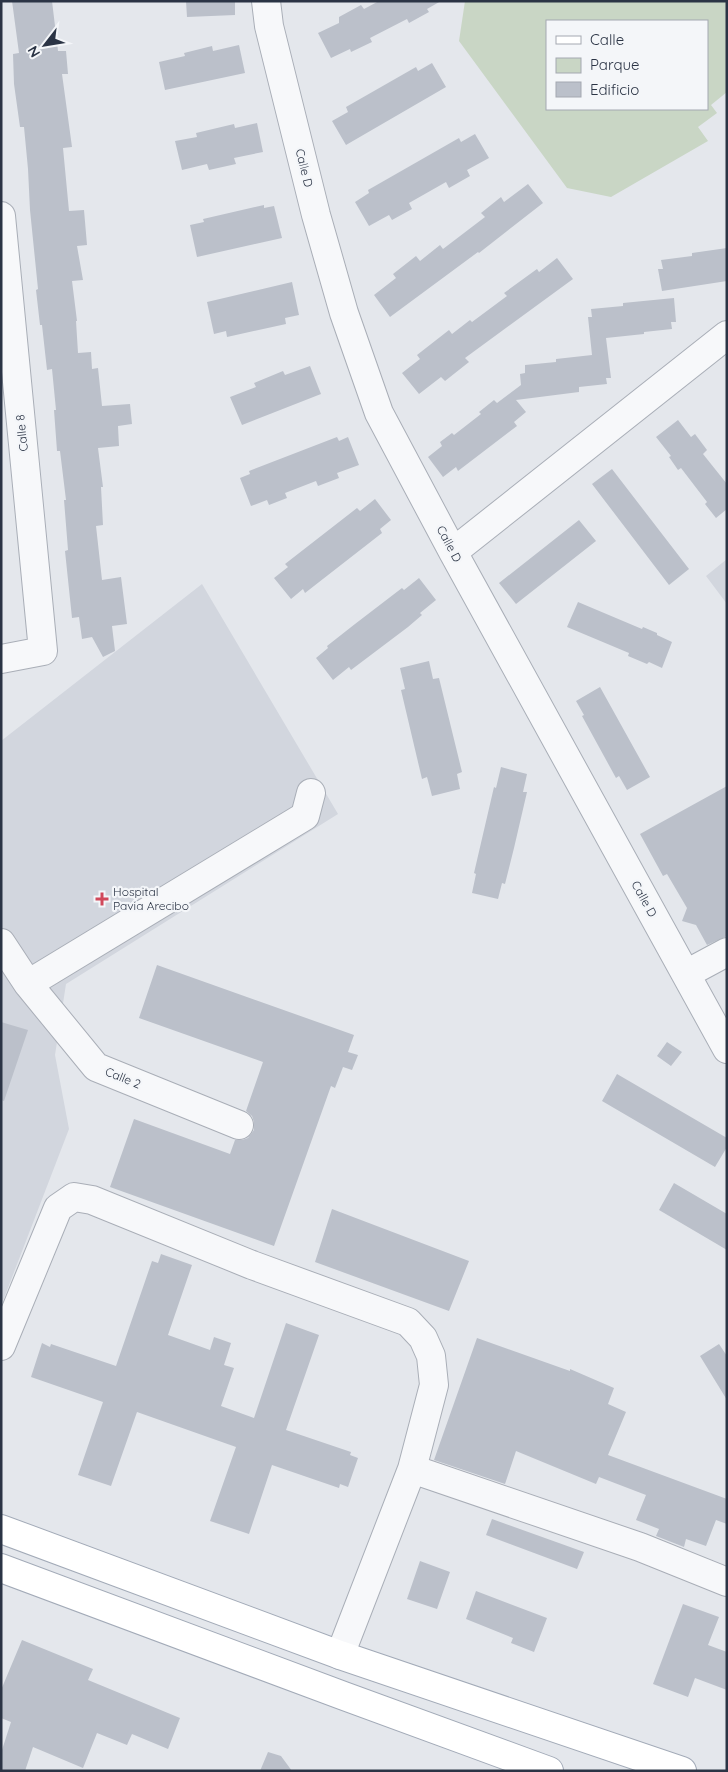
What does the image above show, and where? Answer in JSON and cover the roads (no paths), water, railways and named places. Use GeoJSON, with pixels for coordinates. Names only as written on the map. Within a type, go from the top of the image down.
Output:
{"type":"FeatureCollection","features":[{"type":"Feature","properties":{"kind":"main road"},"geometry":{"type":"LineString","coordinates":[[1,1529],[340,1655],[682,1771]]}},
{"type":"Feature","properties":{"kind":"main road"},"geometry":{"type":"LineString","coordinates":[[1,1568],[549,1771]]}},
{"type":"Feature","properties":{"kind":"street","name":"Calle D"},"geometry":{"type":"LineString","coordinates":[[266,1],[269,26],[316,215],[344,313],[379,413],[453,552],[726,1047]]}},
{"type":"Feature","properties":{"kind":"street","name":"Calle 8"},"geometry":{"type":"LineString","coordinates":[[1,216],[13,455],[43,651],[1,659]]}},
{"type":"Feature","properties":{"kind":"street"},"geometry":{"type":"LineString","coordinates":[[453,552],[727,335]]}},
{"type":"Feature","properties":{"kind":"street"},"geometry":{"type":"LineString","coordinates":[[28,984],[305,816],[311,793]]}},
{"type":"Feature","properties":{"kind":"street","name":"Calle 2"},"geometry":{"type":"LineString","coordinates":[[1,943],[28,984],[96,1067],[239,1125]]}},
{"type":"Feature","properties":{"kind":"street"},"geometry":{"type":"LineString","coordinates":[[686,974],[727,952]]}},
{"type":"Feature","properties":{"kind":"street"},"geometry":{"type":"LineString","coordinates":[[1,1346],[58,1208],[74,1197],[92,1200],[252,1265],[408,1322],[424,1338],[431,1356],[434,1385],[412,1469],[340,1655]]}},
{"type":"Feature","properties":{"kind":"street"},"geometry":{"type":"LineString","coordinates":[[412,1469],[640,1546],[727,1582]]}},
{"type":"Feature","properties":{"kind":"place","name":"Hospital Pavia Arecibo"},"geometry":{"type":"Point","coordinates":[102,899]}}]}
